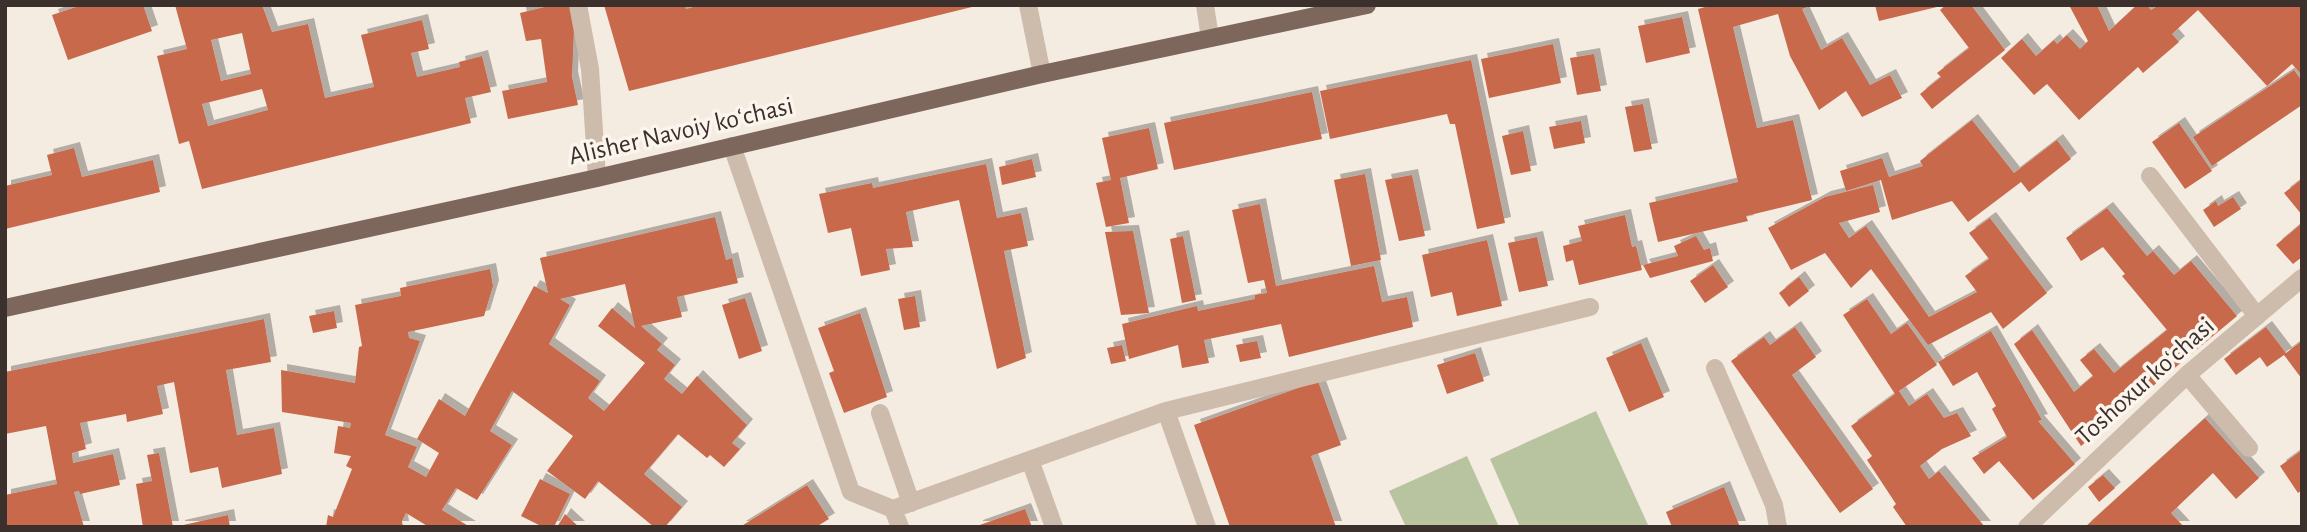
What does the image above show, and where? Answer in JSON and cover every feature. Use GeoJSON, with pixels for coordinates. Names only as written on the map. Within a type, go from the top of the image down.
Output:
{"type":"FeatureCollection","features":[{"type":"Feature","properties":{"kind":"main road","name":"Alisher Navoiy koʻchasi"},"geometry":{"type":"LineString","coordinates":[[5,308],[597,178],[1338,8],[1367,5]]}},
{"type":"Feature","properties":{"kind":"street"},"geometry":{"type":"LineString","coordinates":[[578,5],[590,69],[597,178]]}},
{"type":"Feature","properties":{"kind":"street"},"geometry":{"type":"LineString","coordinates":[[1205,5],[1210,38]]}},
{"type":"Feature","properties":{"kind":"street"},"geometry":{"type":"LineString","coordinates":[[1030,6],[1042,74]]}},
{"type":"Feature","properties":{"kind":"street"},"geometry":{"type":"LineString","coordinates":[[732,146],[851,492],[902,506],[1166,411],[1590,307]]}},
{"type":"Feature","properties":{"kind":"street"},"geometry":{"type":"LineString","coordinates":[[2150,176],[2257,316]]}},
{"type":"Feature","properties":{"kind":"street","name":"Toshoxur koʻchasi"},"geometry":{"type":"LineString","coordinates":[[2026,527],[2187,375],[2302,278]]}},
{"type":"Feature","properties":{"kind":"street"},"geometry":{"type":"LineString","coordinates":[[1716,368],[1774,505],[1778,527]]}},
{"type":"Feature","properties":{"kind":"street"},"geometry":{"type":"LineString","coordinates":[[2187,375],[2249,448]]}},
{"type":"Feature","properties":{"kind":"street"},"geometry":{"type":"LineString","coordinates":[[1166,411],[1208,527]]}},
{"type":"Feature","properties":{"kind":"street"},"geometry":{"type":"LineString","coordinates":[[880,413],[902,506],[900,527]]}},
{"type":"Feature","properties":{"kind":"street"},"geometry":{"type":"LineString","coordinates":[[1030,460],[1054,527]]}},
{"type":"Feature","properties":{"kind":"green space"},"geometry":{"type":"Polygon","coordinates":[[[1596,411],[1649,527],[1520,527],[1490,459],[1596,411]]]}},
{"type":"Feature","properties":{"kind":"green space"},"geometry":{"type":"Polygon","coordinates":[[[1467,456],[1499,527],[1406,527],[1389,491],[1467,456]]]}},
{"type":"Feature","properties":{"kind":"building"},"geometry":{"type":"Polygon","coordinates":[[[82,5],[143,5],[152,31],[68,60],[52,15],[82,5]]]}},
{"type":"Feature","properties":{"kind":"building"},"geometry":{"type":"Polygon","coordinates":[[[175,5],[262,5],[272,32],[308,24],[325,98],[374,87],[361,35],[422,20],[429,49],[411,53],[417,77],[460,67],[459,62],[482,56],[491,92],[465,98],[471,123],[202,189],[189,141],[179,144],[157,56],[187,49],[175,5]],[[242,33],[211,40],[221,81],[251,74],[242,33]],[[262,89],[202,104],[208,126],[268,110],[262,89]]]}},
{"type":"Feature","properties":{"kind":"building"},"geometry":{"type":"Polygon","coordinates":[[[553,5],[575,5],[572,77],[578,105],[508,119],[502,91],[547,82],[541,39],[526,41],[520,13],[553,5]]]}},
{"type":"Feature","properties":{"kind":"building"},"geometry":{"type":"Polygon","coordinates":[[[604,5],[685,5],[686,9],[701,5],[976,6],[629,91],[604,5]]]}},
{"type":"Feature","properties":{"kind":"building"},"geometry":{"type":"Polygon","coordinates":[[[1712,5],[1813,5],[1802,9],[1821,50],[1842,38],[1870,85],[1890,75],[1902,98],[1862,117],[1846,91],[1819,110],[1790,56],[1778,14],[1733,27],[1757,128],[1793,120],[1812,200],[1746,216],[1748,221],[1658,242],[1649,203],[1738,182],[1698,9],[1712,5]]]}},
{"type":"Feature","properties":{"kind":"building"},"geometry":{"type":"Polygon","coordinates":[[[1875,5],[1941,5],[1941,6],[1879,21],[1875,5]]]}},
{"type":"Feature","properties":{"kind":"building"},"geometry":{"type":"Polygon","coordinates":[[[1946,5],[1971,5],[2005,50],[1932,109],[1920,94],[1941,77],[1937,73],[1969,48],[1940,10],[1946,5]]]}},
{"type":"Feature","properties":{"kind":"building"},"geometry":{"type":"Polygon","coordinates":[[[2069,5],[2097,5],[2109,31],[2137,5],[2147,5],[2151,10],[2159,5],[2302,5],[2302,75],[2292,64],[2267,86],[2198,10],[2172,34],[2179,42],[2143,73],[2138,67],[2079,120],[2047,84],[2034,95],[2001,58],[2022,39],[2036,56],[2054,40],[2057,44],[2067,35],[2080,49],[2088,41],[2069,5]]]}},
{"type":"Feature","properties":{"kind":"building"},"geometry":{"type":"Polygon","coordinates":[[[1682,17],[1690,53],[1646,63],[1638,26],[1682,17]]]}},
{"type":"Feature","properties":{"kind":"building"},"geometry":{"type":"Polygon","coordinates":[[[1553,44],[1561,83],[1489,98],[1481,59],[1553,44]]]}},
{"type":"Feature","properties":{"kind":"building"},"geometry":{"type":"Polygon","coordinates":[[[1594,54],[1601,91],[1577,95],[1570,58],[1594,54]]]}},
{"type":"Feature","properties":{"kind":"building"},"geometry":{"type":"Polygon","coordinates":[[[1471,60],[1505,223],[1477,229],[1455,124],[1450,124],[1447,114],[1330,139],[1320,91],[1471,60]]]}},
{"type":"Feature","properties":{"kind":"building"},"geometry":{"type":"Polygon","coordinates":[[[2294,70],[2302,81],[2302,105],[2212,166],[2193,137],[2294,70]]]}},
{"type":"Feature","properties":{"kind":"building"},"geometry":{"type":"Polygon","coordinates":[[[1312,92],[1322,139],[1174,170],[1164,123],[1312,92]]]}},
{"type":"Feature","properties":{"kind":"building"},"geometry":{"type":"Polygon","coordinates":[[[1643,104],[1652,149],[1634,152],[1625,107],[1643,104]]]}},
{"type":"Feature","properties":{"kind":"building"},"geometry":{"type":"Polygon","coordinates":[[[1972,120],[2014,173],[2057,140],[2071,159],[2029,192],[2021,182],[1968,222],[1952,201],[1892,220],[1881,180],[1846,191],[1840,171],[1882,158],[1889,177],[1923,166],[1920,161],[1972,120]]]}},
{"type":"Feature","properties":{"kind":"building"},"geometry":{"type":"Polygon","coordinates":[[[1581,121],[1585,143],[1554,149],[1549,127],[1581,121]]]}},
{"type":"Feature","properties":{"kind":"building"},"geometry":{"type":"Polygon","coordinates":[[[2179,123],[2212,171],[2185,189],[2152,142],[2179,123]]]}},
{"type":"Feature","properties":{"kind":"building"},"geometry":{"type":"Polygon","coordinates":[[[1149,128],[1158,169],[1120,178],[1129,223],[1106,227],[1096,183],[1111,180],[1102,138],[1149,128]]]}},
{"type":"Feature","properties":{"kind":"building"},"geometry":{"type":"Polygon","coordinates":[[[1523,131],[1531,171],[1511,175],[1502,136],[1523,131]]]}},
{"type":"Feature","properties":{"kind":"building"},"geometry":{"type":"Polygon","coordinates":[[[74,148],[82,177],[153,160],[160,192],[5,229],[5,186],[52,175],[47,155],[74,148]]]}},
{"type":"Feature","properties":{"kind":"building"},"geometry":{"type":"Polygon","coordinates":[[[1032,159],[1036,177],[1002,185],[999,167],[1032,159]]]}},
{"type":"Feature","properties":{"kind":"building"},"geometry":{"type":"Polygon","coordinates":[[[986,164],[997,218],[1021,213],[1028,246],[1004,251],[1026,358],[997,369],[959,200],[906,212],[913,247],[886,249],[890,270],[861,276],[851,228],[828,233],[819,194],[872,183],[873,188],[986,164]]]}},
{"type":"Feature","properties":{"kind":"building"},"geometry":{"type":"Polygon","coordinates":[[[1365,174],[1381,260],[1351,266],[1334,180],[1365,174]]]}},
{"type":"Feature","properties":{"kind":"building"},"geometry":{"type":"Polygon","coordinates":[[[1412,175],[1425,236],[1399,241],[1385,180],[1412,175]]]}},
{"type":"Feature","properties":{"kind":"building"},"geometry":{"type":"Polygon","coordinates":[[[2302,179],[2302,215],[2284,193],[2302,179]]]}},
{"type":"Feature","properties":{"kind":"building"},"geometry":{"type":"Polygon","coordinates":[[[1873,185],[1880,212],[1839,223],[1849,238],[1866,226],[1929,317],[1977,292],[1965,276],[1989,259],[1969,233],[1990,218],[2047,293],[2003,329],[1991,312],[1928,345],[1871,269],[1851,288],[1825,253],[1791,270],[1768,228],[1825,197],[1873,185]]]}},
{"type":"Feature","properties":{"kind":"building"},"geometry":{"type":"Polygon","coordinates":[[[2233,197],[2241,209],[2214,227],[2203,210],[2216,201],[2218,206],[2233,197]]]}},
{"type":"Feature","properties":{"kind":"building"},"geometry":{"type":"Polygon","coordinates":[[[1260,204],[1276,286],[1374,266],[1382,302],[1407,297],[1413,327],[1289,357],[1281,324],[1204,340],[1209,363],[1182,368],[1178,345],[1129,359],[1122,324],[1197,306],[1198,311],[1255,299],[1255,295],[1267,293],[1264,280],[1248,283],[1232,210],[1260,204]]]}},
{"type":"Feature","properties":{"kind":"building"},"geometry":{"type":"Polygon","coordinates":[[[2107,208],[2147,256],[2153,251],[2174,275],[2191,261],[2237,316],[2081,446],[2014,344],[2032,330],[2074,392],[2093,376],[2080,360],[2094,349],[2114,373],[2167,330],[2122,276],[2125,274],[2103,247],[2081,261],[2066,238],[2107,208]]]}},
{"type":"Feature","properties":{"kind":"building"},"geometry":{"type":"Polygon","coordinates":[[[1625,215],[1632,247],[1636,246],[1642,270],[1579,285],[1573,260],[1566,262],[1563,246],[1582,241],[1578,226],[1625,215]]]}},
{"type":"Feature","properties":{"kind":"building"},"geometry":{"type":"Polygon","coordinates":[[[715,217],[726,260],[732,258],[738,283],[677,297],[682,317],[641,326],[662,344],[657,350],[675,365],[664,379],[682,394],[697,376],[747,425],[732,443],[740,449],[724,467],[710,455],[707,458],[678,434],[644,474],[682,507],[665,527],[654,527],[598,481],[585,499],[547,471],[573,436],[512,391],[490,431],[512,445],[477,500],[456,488],[442,510],[470,527],[429,527],[406,513],[402,521],[403,527],[326,527],[328,515],[333,517],[352,469],[346,466],[351,456],[334,453],[338,426],[350,428],[351,423],[282,412],[281,370],[355,383],[359,347],[362,346],[355,305],[401,296],[400,288],[490,269],[493,286],[484,316],[408,332],[409,338],[420,341],[385,435],[417,447],[408,467],[426,477],[439,453],[417,439],[439,399],[465,416],[534,286],[548,293],[540,258],[715,217]],[[625,284],[560,299],[570,305],[549,344],[600,381],[588,398],[604,411],[645,363],[598,326],[612,308],[635,328],[625,284]]]}},
{"type":"Feature","properties":{"kind":"building"},"geometry":{"type":"Polygon","coordinates":[[[2302,223],[2302,257],[2293,264],[2276,245],[2302,223]]]}},
{"type":"Feature","properties":{"kind":"building"},"geometry":{"type":"Polygon","coordinates":[[[1133,231],[1149,313],[1121,315],[1105,232],[1133,231]]]}},
{"type":"Feature","properties":{"kind":"building"},"geometry":{"type":"Polygon","coordinates":[[[1183,236],[1196,300],[1182,303],[1170,239],[1183,236]]]}},
{"type":"Feature","properties":{"kind":"building"},"geometry":{"type":"Polygon","coordinates":[[[1696,236],[1704,250],[1710,248],[1713,261],[1650,278],[1643,265],[1678,256],[1674,246],[1696,236]]]}},
{"type":"Feature","properties":{"kind":"building"},"geometry":{"type":"Polygon","coordinates":[[[1537,237],[1548,286],[1519,292],[1508,243],[1537,237]]]}},
{"type":"Feature","properties":{"kind":"building"},"geometry":{"type":"Polygon","coordinates":[[[1487,240],[1502,306],[1457,316],[1452,292],[1431,297],[1422,255],[1487,240]]]}},
{"type":"Feature","properties":{"kind":"building"},"geometry":{"type":"Polygon","coordinates":[[[1713,265],[1728,287],[1705,303],[1690,281],[1713,265]]]}},
{"type":"Feature","properties":{"kind":"building"},"geometry":{"type":"Polygon","coordinates":[[[1799,277],[1809,291],[1789,307],[1779,293],[1799,277]]]}},
{"type":"Feature","properties":{"kind":"building"},"geometry":{"type":"Polygon","coordinates":[[[915,296],[920,327],[904,330],[898,299],[915,296]]]}},
{"type":"Feature","properties":{"kind":"building"},"geometry":{"type":"Polygon","coordinates":[[[745,298],[762,351],[739,359],[722,305],[745,298]]]}},
{"type":"Feature","properties":{"kind":"building"},"geometry":{"type":"Polygon","coordinates":[[[1867,299],[1891,334],[1907,323],[1937,365],[1899,391],[1909,406],[1927,394],[1944,418],[1957,413],[1971,436],[1942,449],[1920,466],[1929,479],[1939,471],[1985,527],[1907,527],[1893,507],[1896,504],[1867,460],[1872,456],[1851,426],[1895,394],[1843,315],[1867,299]]]}},
{"type":"Feature","properties":{"kind":"building"},"geometry":{"type":"Polygon","coordinates":[[[334,311],[337,328],[313,333],[309,316],[334,311]]]}},
{"type":"Feature","properties":{"kind":"building"},"geometry":{"type":"Polygon","coordinates":[[[860,313],[887,397],[844,413],[829,373],[834,371],[818,328],[860,313]]]}},
{"type":"Feature","properties":{"kind":"building"},"geometry":{"type":"Polygon","coordinates":[[[264,319],[271,362],[226,370],[237,435],[274,428],[282,474],[222,488],[218,467],[190,473],[174,382],[157,386],[163,414],[127,422],[126,414],[80,423],[86,449],[72,453],[73,463],[113,454],[120,485],[80,494],[79,491],[74,492],[84,527],[5,527],[5,495],[57,484],[46,426],[5,434],[5,372],[264,319]]]}},
{"type":"Feature","properties":{"kind":"building"},"geometry":{"type":"Polygon","coordinates":[[[1795,327],[1816,357],[1792,375],[1873,489],[1840,513],[1731,361],[1764,337],[1770,345],[1795,327]]]}},
{"type":"Feature","properties":{"kind":"building"},"geometry":{"type":"Polygon","coordinates":[[[2266,327],[2286,353],[2302,341],[2302,379],[2284,355],[2267,367],[2260,357],[2236,375],[2224,359],[2266,327]]]}},
{"type":"Feature","properties":{"kind":"building"},"geometry":{"type":"Polygon","coordinates":[[[1991,331],[2042,420],[2038,421],[2075,464],[2033,500],[1999,461],[1984,474],[1972,458],[2007,437],[1992,409],[1996,406],[1977,372],[1953,386],[1938,362],[1991,331]]]}},
{"type":"Feature","properties":{"kind":"building"},"geometry":{"type":"Polygon","coordinates":[[[1257,341],[1261,358],[1240,362],[1236,345],[1257,341]]]}},
{"type":"Feature","properties":{"kind":"building"},"geometry":{"type":"Polygon","coordinates":[[[1641,343],[1664,397],[1629,412],[1606,358],[1641,343]]]}},
{"type":"Feature","properties":{"kind":"building"},"geometry":{"type":"Polygon","coordinates":[[[1122,345],[1126,361],[1111,364],[1107,348],[1122,345]]]}},
{"type":"Feature","properties":{"kind":"building"},"geometry":{"type":"Polygon","coordinates":[[[1475,353],[1484,381],[1447,394],[1437,365],[1475,353]]]}},
{"type":"Feature","properties":{"kind":"building"},"geometry":{"type":"Polygon","coordinates":[[[1318,381],[1341,445],[1311,456],[1336,527],[1230,527],[1194,425],[1318,381]]]}},
{"type":"Feature","properties":{"kind":"building"},"geometry":{"type":"Polygon","coordinates":[[[2205,418],[2259,478],[2236,499],[2213,473],[2171,513],[2184,527],[2085,527],[2205,418]]]}},
{"type":"Feature","properties":{"kind":"building"},"geometry":{"type":"Polygon","coordinates":[[[2302,450],[2302,490],[2298,493],[2280,466],[2302,450]]]}},
{"type":"Feature","properties":{"kind":"building"},"geometry":{"type":"Polygon","coordinates":[[[159,453],[173,527],[143,527],[136,484],[152,481],[147,455],[159,453]]]}},
{"type":"Feature","properties":{"kind":"building"},"geometry":{"type":"Polygon","coordinates":[[[2103,475],[2115,488],[2099,502],[2088,487],[2103,475]]]}},
{"type":"Feature","properties":{"kind":"building"},"geometry":{"type":"Polygon","coordinates":[[[540,479],[570,494],[554,527],[543,527],[521,516],[540,479]]]}},
{"type":"Feature","properties":{"kind":"building"},"geometry":{"type":"Polygon","coordinates":[[[807,485],[829,519],[816,527],[740,527],[807,485]]]}},
{"type":"Feature","properties":{"kind":"building"},"geometry":{"type":"Polygon","coordinates":[[[1724,487],[1740,527],[1672,527],[1666,512],[1724,487]]]}},
{"type":"Feature","properties":{"kind":"building"},"geometry":{"type":"Polygon","coordinates":[[[1025,509],[1032,527],[977,527],[977,526],[1025,509]]]}},
{"type":"Feature","properties":{"kind":"building"},"geometry":{"type":"Polygon","coordinates":[[[565,514],[579,527],[557,527],[565,514]]]}},
{"type":"Feature","properties":{"kind":"building"},"geometry":{"type":"Polygon","coordinates":[[[228,515],[230,527],[179,527],[179,526],[228,515]]]}}]}
